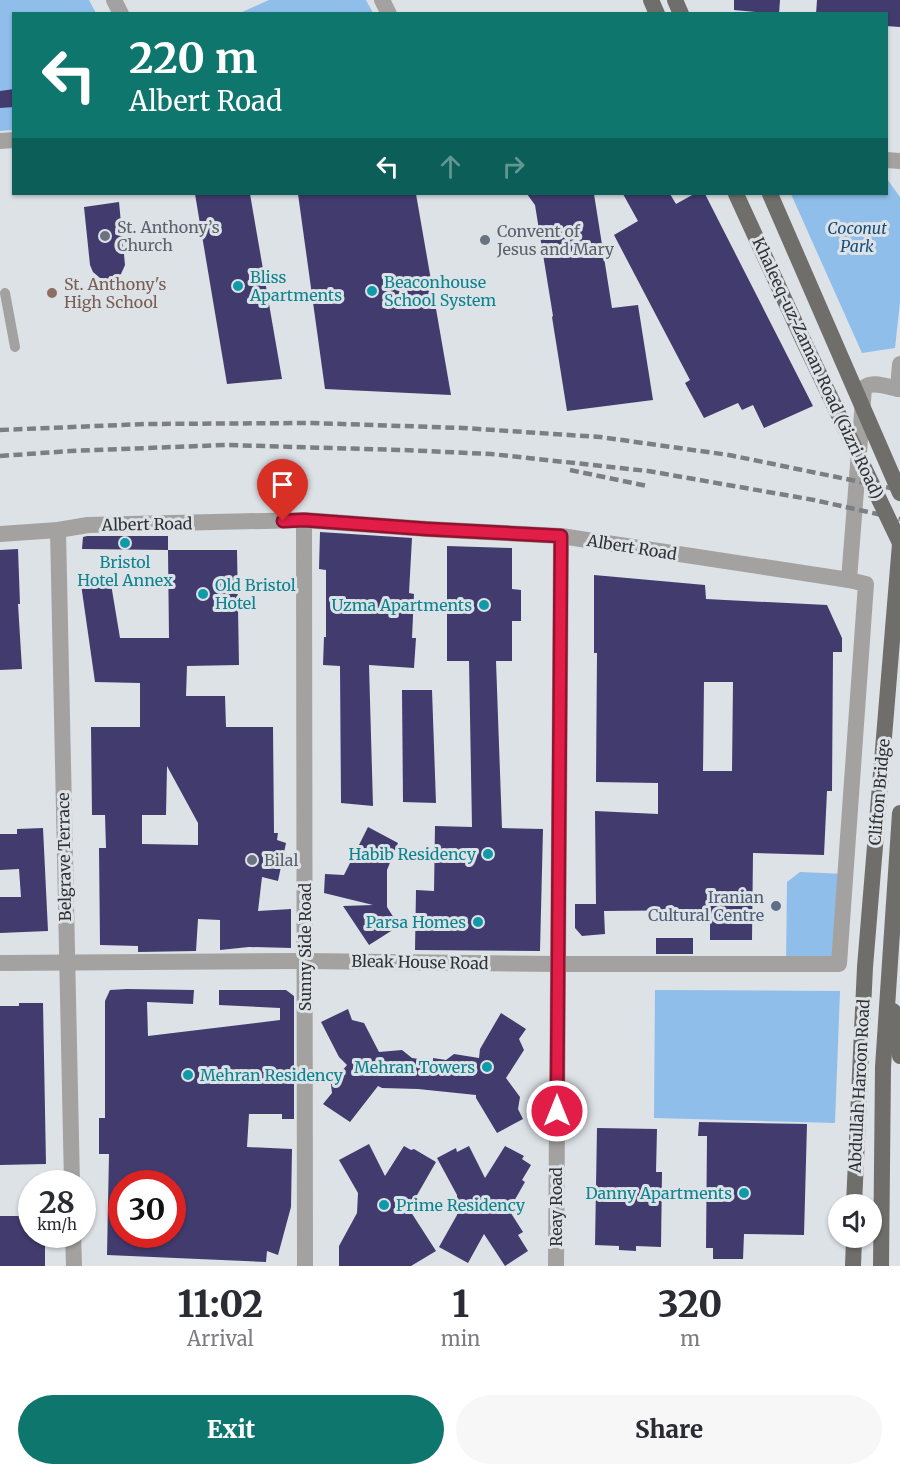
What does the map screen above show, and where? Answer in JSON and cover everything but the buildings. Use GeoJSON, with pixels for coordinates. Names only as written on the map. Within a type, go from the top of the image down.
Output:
{"type":"FeatureCollection","features":[{"type":"Feature","properties":{"kind":"main road","name":"Khaleeq-uz-Zaman Road (Gizri Road)"},"geometry":{"type":"LineString","coordinates":[[736,195],[900,544]]}},
{"type":"Feature","properties":{"kind":"main road","name":"Khaleeq-uz-Zaman Road (Gizri Road)"},"geometry":{"type":"LineString","coordinates":[[770,195],[900,493]]}},
{"type":"Feature","properties":{"kind":"main road","name":"Clifton Bridge"},"geometry":{"type":"LineString","coordinates":[[864,967],[900,544]]}},
{"type":"Feature","properties":{"kind":"main road","name":"Clifton Bridge"},"geometry":{"type":"LineString","coordinates":[[888,978],[900,813]]}},
{"type":"Feature","properties":{"kind":"main road","name":"Abdullah Haroon Road"},"geometry":{"type":"LineString","coordinates":[[854,1194],[864,967]]}},
{"type":"Feature","properties":{"kind":"main road","name":"Abdullah Haroon Road"},"geometry":{"type":"LineString","coordinates":[[881,1266],[883,1067],[888,978]]}},
{"type":"Feature","properties":{"kind":"main road"},"geometry":{"type":"LineString","coordinates":[[888,978],[900,1056]]}},
{"type":"Feature","properties":{"kind":"main road"},"geometry":{"type":"LineString","coordinates":[[853,1266],[854,1248]]}},
{"type":"Feature","properties":{"kind":"street"},"geometry":{"type":"LineString","coordinates":[[849,580],[864,388],[868,384],[874,384],[899,389],[900,364]]}},
{"type":"Feature","properties":{"kind":"street","name":"Albert Road"},"geometry":{"type":"LineString","coordinates":[[0,534],[58,530],[88,525],[304,520],[561,536],[866,584],[839,964]]}},
{"type":"Feature","properties":{"kind":"street","name":"Sunny Side Road"},"geometry":{"type":"LineString","coordinates":[[304,520],[305,1266]]}},
{"type":"Feature","properties":{"kind":"street","name":"Belgrave Terrace"},"geometry":{"type":"LineString","coordinates":[[58,530],[72,1170]]}},
{"type":"Feature","properties":{"kind":"street","name":"Reay Road"},"geometry":{"type":"LineString","coordinates":[[556,1266],[561,536]]}},
{"type":"Feature","properties":{"kind":"street","name":"Bleak House Road"},"geometry":{"type":"LineString","coordinates":[[0,963],[305,961],[839,964]]}},
{"type":"Feature","properties":{"kind":"street"},"geometry":{"type":"LineString","coordinates":[[73,1248],[74,1266]]}},
{"type":"Feature","properties":{"kind":"lane"},"geometry":{"type":"LineString","coordinates":[[7,293],[15,347]]}},
{"type":"Feature","properties":{"kind":"green space"},"geometry":{"type":"Polygon","coordinates":[[[0,0],[89,0],[95,12],[12,12],[12,130],[0,131],[0,0]]]}},
{"type":"Feature","properties":{"kind":"green space"},"geometry":{"type":"Polygon","coordinates":[[[269,0],[366,0],[372,12],[242,12],[269,0]]]}},
{"type":"Feature","properties":{"kind":"green space","name":"Coconut Park"},"geometry":{"type":"Polygon","coordinates":[[[888,180],[900,197],[900,302],[895,348],[862,353],[791,195],[888,195],[888,180]]]}},
{"type":"Feature","properties":{"kind":"green space"},"geometry":{"type":"Polygon","coordinates":[[[800,872],[846,874],[840,964],[786,964],[787,882],[800,872]]]}},
{"type":"Feature","properties":{"kind":"green space"},"geometry":{"type":"Polygon","coordinates":[[[655,990],[840,991],[835,1123],[654,1118],[655,990]]]}},
{"type":"Feature","properties":{"kind":"railway"},"geometry":{"type":"LineString","coordinates":[[0,430],[144,424],[312,423],[463,428],[600,437],[729,455],[900,490]]}},
{"type":"Feature","properties":{"kind":"railway"},"geometry":{"type":"LineString","coordinates":[[0,456],[225,445],[491,454],[648,471],[814,500],[900,519]]}},
{"type":"Feature","properties":{"kind":"railway"},"geometry":{"type":"LineString","coordinates":[[570,470],[647,486]]}},
{"type":"Feature","properties":{"kind":"place","name":"St. Anthony’s Church"},"geometry":{"type":"Point","coordinates":[105,236]}},
{"type":"Feature","properties":{"kind":"place","name":"Convent of Jesus and Mary"},"geometry":{"type":"Point","coordinates":[485,240]}},
{"type":"Feature","properties":{"kind":"place","name":"Bliss Apartments"},"geometry":{"type":"Point","coordinates":[238,286]}},
{"type":"Feature","properties":{"kind":"place","name":"Beaconhouse School System"},"geometry":{"type":"Point","coordinates":[372,291]}},
{"type":"Feature","properties":{"kind":"place","name":"St. Anthony's High School"},"geometry":{"type":"Point","coordinates":[52,293]}},
{"type":"Feature","properties":{"kind":"place","name":"Bristol Hotel Annex"},"geometry":{"type":"Point","coordinates":[125,543]}},
{"type":"Feature","properties":{"kind":"place","name":"Old Bristol Hotel"},"geometry":{"type":"Point","coordinates":[203,594]}},
{"type":"Feature","properties":{"kind":"place","name":"Uzma Apartments"},"geometry":{"type":"Point","coordinates":[484,605]}},
{"type":"Feature","properties":{"kind":"place","name":"Habib Residency"},"geometry":{"type":"Point","coordinates":[488,854]}},
{"type":"Feature","properties":{"kind":"place","name":"Bilal"},"geometry":{"type":"Point","coordinates":[252,860]}},
{"type":"Feature","properties":{"kind":"place","name":"Iranian Cultural Centre"},"geometry":{"type":"Point","coordinates":[776,906]}},
{"type":"Feature","properties":{"kind":"place","name":"Parsa Homes"},"geometry":{"type":"Point","coordinates":[478,922]}},
{"type":"Feature","properties":{"kind":"place","name":"Mehran Towers"},"geometry":{"type":"Point","coordinates":[487,1067]}},
{"type":"Feature","properties":{"kind":"place","name":"Mehran Residency"},"geometry":{"type":"Point","coordinates":[188,1075]}},
{"type":"Feature","properties":{"kind":"place","name":"Danny Apartments"},"geometry":{"type":"Point","coordinates":[744,1193]}},
{"type":"Feature","properties":{"kind":"place","name":"Prime Residency"},"geometry":{"type":"Point","coordinates":[384,1205]}},
{"type":"Feature","properties":{"kind":"route"},"geometry":{"type":"LineString","coordinates":[[283,521],[304,520],[561,536],[557,1111]]}}]}
